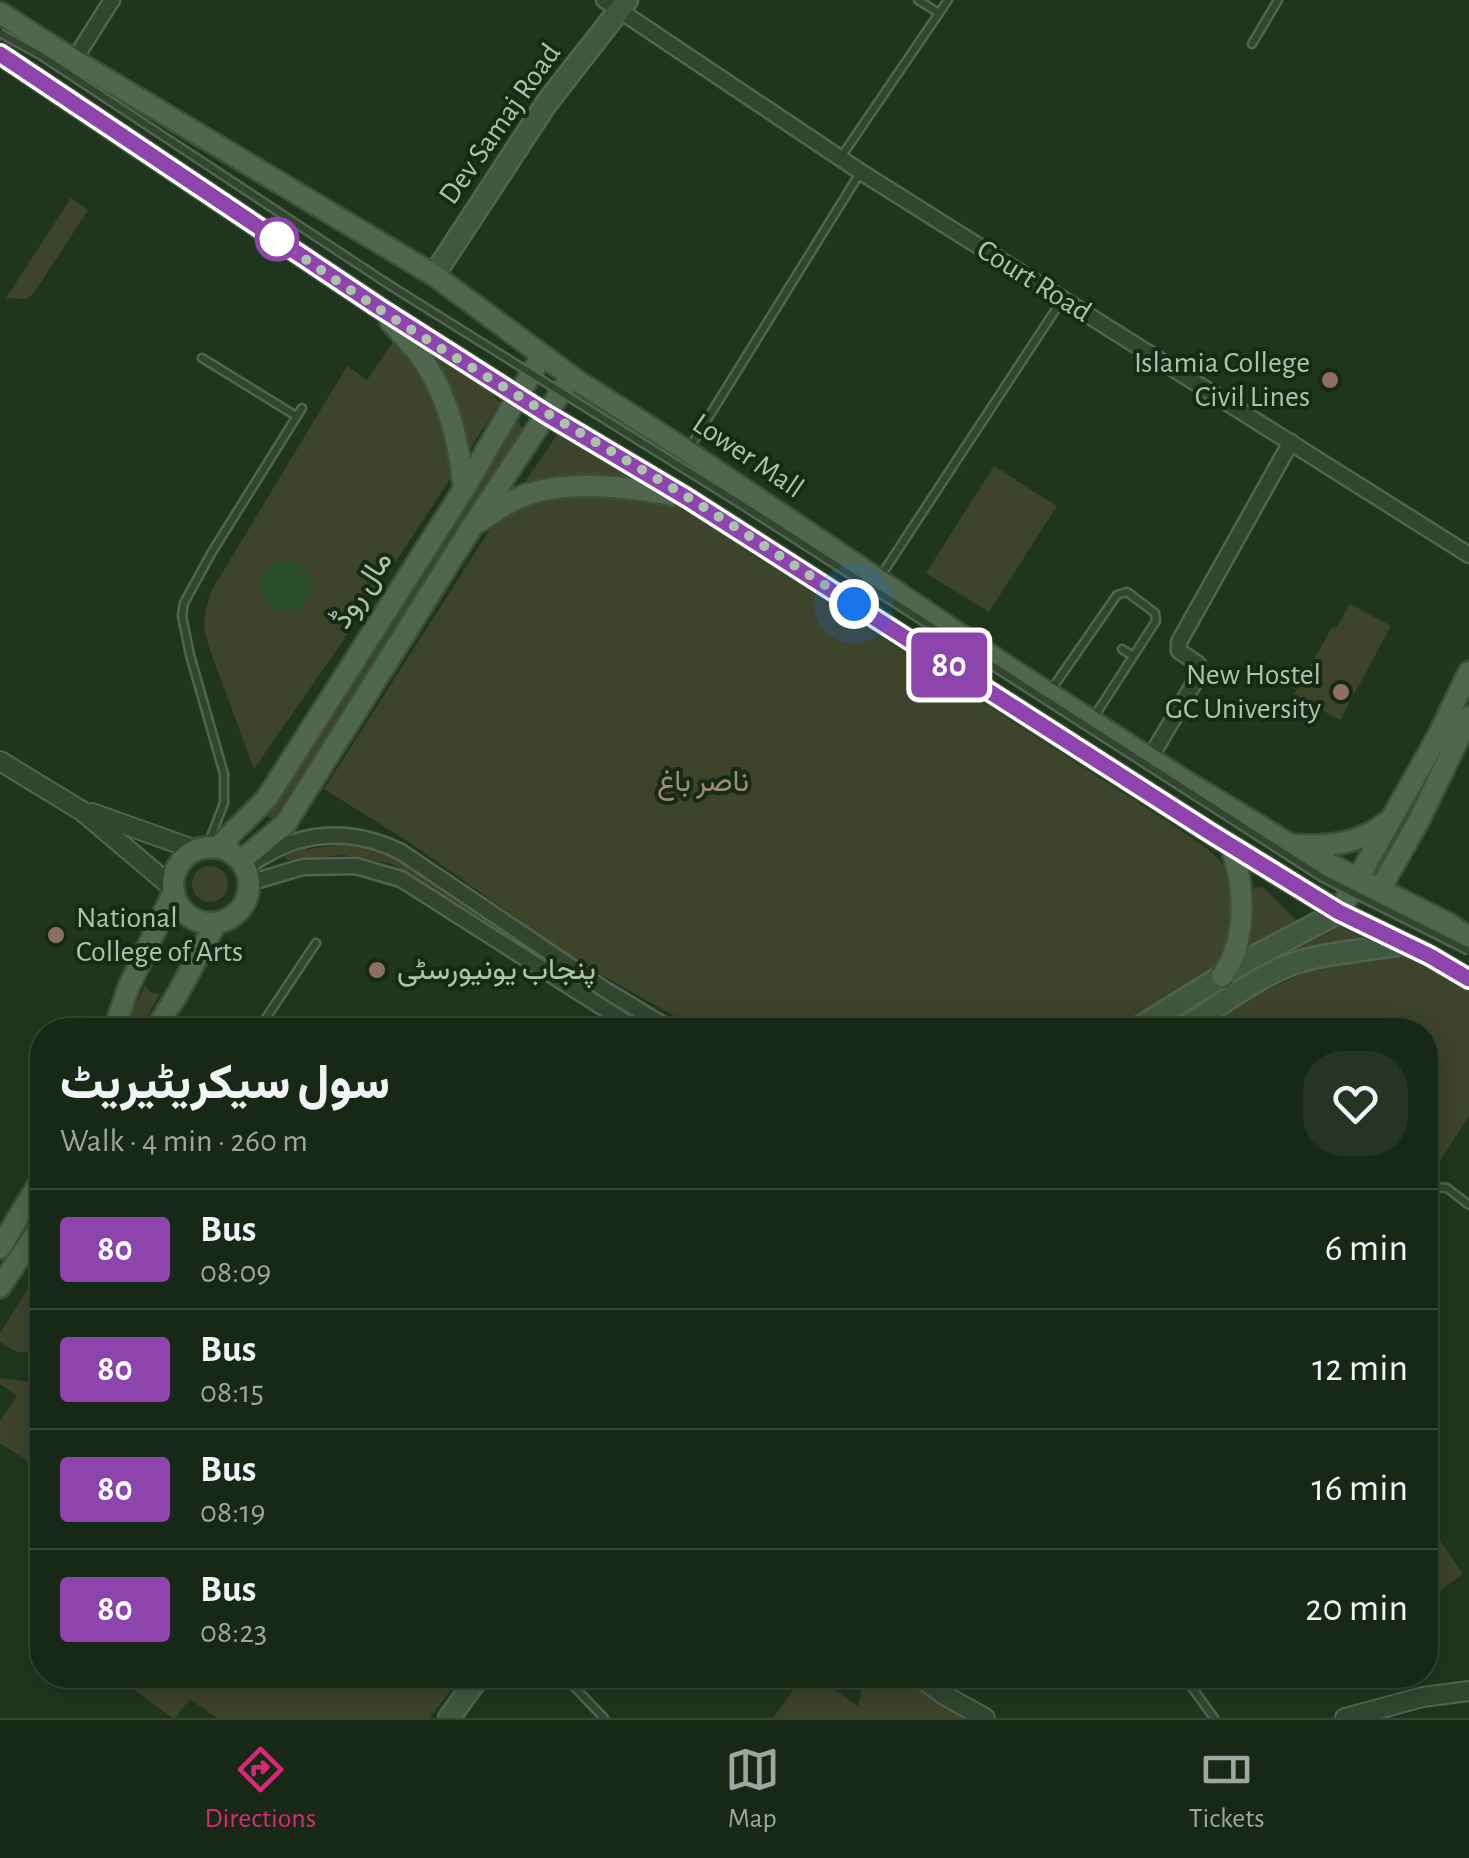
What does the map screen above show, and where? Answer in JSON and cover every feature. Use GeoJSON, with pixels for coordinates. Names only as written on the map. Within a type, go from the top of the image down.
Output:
{"type":"FeatureCollection","features":[{"type":"Feature","properties":{"kind":"main road","name":"Dev Samaj Road"},"geometry":{"type":"LineString","coordinates":[[434,276],[617,3]]}},
{"type":"Feature","properties":{"kind":"main road","name":"Lower Mall"},"geometry":{"type":"LineString","coordinates":[[0,13],[434,276],[571,376],[1150,758],[1289,844],[1449,924],[1469,938]]}},
{"type":"Feature","properties":{"kind":"main road"},"geometry":{"type":"LineString","coordinates":[[0,54],[378,307],[687,498],[1231,846],[1339,912],[1469,979]]}},
{"type":"Feature","properties":{"kind":"main road"},"geometry":{"type":"LineString","coordinates":[[378,307],[425,362],[448,409],[460,452],[464,489]]}},
{"type":"Feature","properties":{"kind":"main road","name":"مال روڈ"},"geometry":{"type":"LineString","coordinates":[[207,848],[268,798],[464,489],[542,354]]}},
{"type":"Feature","properties":{"kind":"main road","name":"مال روڈ"},"geometry":{"type":"LineString","coordinates":[[245,870],[286,822],[571,376]]}},
{"type":"Feature","properties":{"kind":"main road"},"geometry":{"type":"LineString","coordinates":[[474,526],[516,499],[552,489],[634,488],[687,498]]}},
{"type":"Feature","properties":{"kind":"main road"},"geometry":{"type":"LineString","coordinates":[[1339,912],[1438,736],[1469,672]]}},
{"type":"Feature","properties":{"kind":"main road"},"geometry":{"type":"LineString","coordinates":[[1154,1018],[1296,933],[1380,889],[1469,717]]}},
{"type":"Feature","properties":{"kind":"main road"},"geometry":{"type":"LineString","coordinates":[[1289,844],[1334,846],[1367,835],[1391,819]]}},
{"type":"Feature","properties":{"kind":"main road"},"geometry":{"type":"LineString","coordinates":[[1222,976],[1238,944],[1241,917],[1231,846]]}},
{"type":"Feature","properties":{"kind":"main road"},"geometry":{"type":"LineString","coordinates":[[118,1018],[174,889],[179,865],[207,848],[234,855],[245,870],[248,893],[240,910],[216,923],[193,919],[177,902],[174,889]]}},
{"type":"Feature","properties":{"kind":"main road"},"geometry":{"type":"LineString","coordinates":[[163,1018],[216,923]]}},
{"type":"Feature","properties":{"kind":"main road"},"geometry":{"type":"LineString","coordinates":[[1199,1018],[1288,966],[1402,944]]}},
{"type":"Feature","properties":{"kind":"main road"},"geometry":{"type":"LineString","coordinates":[[0,1248],[30,1198]]}},
{"type":"Feature","properties":{"kind":"main road"},"geometry":{"type":"LineString","coordinates":[[0,1287],[30,1243]]}},
{"type":"Feature","properties":{"kind":"main road"},"geometry":{"type":"LineString","coordinates":[[448,1718],[470,1688]]}},
{"type":"Feature","properties":{"kind":"street"},"geometry":{"type":"LineString","coordinates":[[74,60],[112,0]]}},
{"type":"Feature","properties":{"kind":"street","name":"Court Road"},"geometry":{"type":"LineString","coordinates":[[617,3],[860,172],[1469,555]]}},
{"type":"Feature","properties":{"kind":"street"},"geometry":{"type":"LineString","coordinates":[[1150,758],[1200,673],[1198,664],[1179,651],[1178,644],[1292,442]]}},
{"type":"Feature","properties":{"kind":"street"},"geometry":{"type":"LineString","coordinates":[[0,761],[82,810],[174,889]]}},
{"type":"Feature","properties":{"kind":"street"},"geometry":{"type":"LineString","coordinates":[[82,810],[207,848]]}},
{"type":"Feature","properties":{"kind":"street"},"geometry":{"type":"LineString","coordinates":[[245,870],[292,842],[312,837],[373,839],[418,862],[652,1018]]}},
{"type":"Feature","properties":{"kind":"street"},"geometry":{"type":"LineString","coordinates":[[245,870],[356,866],[402,879],[619,1018]]}},
{"type":"Feature","properties":{"kind":"street"},"geometry":{"type":"LineString","coordinates":[[935,1688],[985,1718]]}},
{"type":"Feature","properties":{"kind":"street"},"geometry":{"type":"LineString","coordinates":[[1346,1718],[1424,1697],[1469,1692]]}},
{"type":"Feature","properties":{"kind":"lane"},"geometry":{"type":"LineString","coordinates":[[918,0],[939,13]]}},
{"type":"Feature","properties":{"kind":"lane"},"geometry":{"type":"LineString","coordinates":[[840,158],[948,0]]}},
{"type":"Feature","properties":{"kind":"lane"},"geometry":{"type":"LineString","coordinates":[[1252,44],[1278,0]]}},
{"type":"Feature","properties":{"kind":"lane"},"geometry":{"type":"LineString","coordinates":[[0,33],[40,55],[392,286],[739,503],[1322,878],[1469,951]]}},
{"type":"Feature","properties":{"kind":"lane"},"geometry":{"type":"LineString","coordinates":[[688,451],[860,172]]}},
{"type":"Feature","properties":{"kind":"lane"},"geometry":{"type":"LineString","coordinates":[[878,580],[1063,299]]}},
{"type":"Feature","properties":{"kind":"lane"},"geometry":{"type":"LineString","coordinates":[[202,358],[296,416]]}},
{"type":"Feature","properties":{"kind":"lane"},"geometry":{"type":"LineString","coordinates":[[207,848],[224,803],[224,774],[190,655],[182,616],[184,603],[302,408]]}},
{"type":"Feature","properties":{"kind":"lane"},"geometry":{"type":"LineString","coordinates":[[1048,693],[1096,633],[1117,595],[1129,593],[1154,610],[1157,618],[1092,720]]}},
{"type":"Feature","properties":{"kind":"lane"},"geometry":{"type":"LineString","coordinates":[[1122,649],[1133,656]]}},
{"type":"Feature","properties":{"kind":"lane"},"geometry":{"type":"LineString","coordinates":[[266,1018],[316,943]]}},
{"type":"Feature","properties":{"kind":"lane"},"geometry":{"type":"LineString","coordinates":[[1438,1187],[1447,1188],[1469,1205]]}},
{"type":"Feature","properties":{"kind":"lane"},"geometry":{"type":"LineString","coordinates":[[575,1688],[604,1718]]}},
{"type":"Feature","properties":{"kind":"lane"},"geometry":{"type":"LineString","coordinates":[[1192,1688],[1214,1718]]}},
{"type":"Feature","properties":{"kind":"green space"},"geometry":{"type":"Polygon","coordinates":[[[71,198],[88,210],[34,293],[26,299],[6,298],[71,198]]]}},
{"type":"Feature","properties":{"kind":"green space"},"geometry":{"type":"Polygon","coordinates":[[[402,329],[486,387],[500,403],[254,769],[204,629],[212,590],[347,366],[367,380],[402,329]]]}},
{"type":"Feature","properties":{"kind":"green space"},"geometry":{"type":"Polygon","coordinates":[[[516,422],[522,429],[274,818],[268,818],[512,424],[516,422]]]}},
{"type":"Feature","properties":{"kind":"green space"},"geometry":{"type":"Polygon","coordinates":[[[561,429],[650,479],[528,488],[523,485],[561,429]]]}},
{"type":"Feature","properties":{"kind":"green space"},"geometry":{"type":"Polygon","coordinates":[[[994,466],[1057,506],[989,612],[926,573],[994,466]]]}},
{"type":"Feature","properties":{"kind":"green space","name":"ناصر باغ"},"geometry":{"type":"Polygon","coordinates":[[[618,494],[666,499],[1205,847],[1220,861],[1232,885],[1234,911],[1224,963],[1133,1018],[678,1018],[577,961],[409,842],[324,789],[489,531],[529,504],[561,497],[618,494]]]}},
{"type":"Feature","properties":{"kind":"green space"},"geometry":{"type":"Polygon","coordinates":[[[1350,604],[1391,626],[1340,720],[1320,709],[1312,710],[1308,702],[1294,695],[1332,627],[1336,628],[1350,604]]]}},
{"type":"Feature","properties":{"kind":"green space"},"geometry":{"type":"Polygon","coordinates":[[[352,843],[381,847],[645,1018],[626,1015],[392,864],[344,855],[291,861],[284,856],[286,852],[352,843]]]}},
{"type":"Feature","properties":{"kind":"green space"},"geometry":{"type":"Polygon","coordinates":[[[210,866],[223,871],[228,884],[223,897],[210,902],[197,897],[192,884],[197,871],[210,866]]]}},
{"type":"Feature","properties":{"kind":"green space"},"geometry":{"type":"Polygon","coordinates":[[[1260,887],[1300,924],[1243,951],[1250,935],[1254,888],[1260,887]]]}},
{"type":"Feature","properties":{"kind":"green space"},"geometry":{"type":"Polygon","coordinates":[[[1336,924],[1370,942],[1252,972],[1180,1018],[1167,1018],[1266,957],[1336,924]]]}},
{"type":"Feature","properties":{"kind":"green space"},"geometry":{"type":"Polygon","coordinates":[[[1397,951],[1469,988],[1469,1116],[1438,1164],[1438,1018],[1218,1018],[1310,970],[1397,951]]]}},
{"type":"Feature","properties":{"kind":"green space"},"geometry":{"type":"Polygon","coordinates":[[[145,985],[150,992],[160,994],[147,1018],[130,1018],[145,985]]]}},
{"type":"Feature","properties":{"kind":"green space"},"geometry":{"type":"Polygon","coordinates":[[[30,1285],[30,1352],[16,1352],[0,1342],[0,1333],[30,1285]]]}},
{"type":"Feature","properties":{"kind":"green space"},"geometry":{"type":"Polygon","coordinates":[[[0,1378],[30,1382],[30,1463],[0,1443],[0,1421],[17,1396],[0,1384],[0,1378]]]}},
{"type":"Feature","properties":{"kind":"green space"},"geometry":{"type":"Polygon","coordinates":[[[1438,1538],[1463,1574],[1438,1592],[1438,1538]]]}},
{"type":"Feature","properties":{"kind":"green space"},"geometry":{"type":"Polygon","coordinates":[[[132,1688],[452,1688],[430,1718],[217,1718],[190,1699],[172,1718],[132,1688]]]}},
{"type":"Feature","properties":{"kind":"green space"},"geometry":{"type":"Polygon","coordinates":[[[795,1688],[832,1688],[858,1706],[862,1688],[935,1688],[975,1718],[773,1718],[795,1688]]]}},
{"type":"Feature","properties":{"kind":"shaded area"},"geometry":{"type":"Polygon","coordinates":[[[286,561],[304,568],[311,586],[304,604],[286,611],[268,604],[261,586],[268,568],[286,561]]]}},
{"type":"Feature","properties":{"kind":"bus line","name":"80"},"geometry":{"type":"LineString","coordinates":[[0,54],[378,307],[687,498],[1209,832],[1339,912],[1469,979]]}},
{"type":"Feature","properties":{"kind":"place","name":"Islamia College Civil Lines"},"geometry":{"type":"Point","coordinates":[1330,380]}},
{"type":"Feature","properties":{"kind":"place","name":"New Hostel GC University"},"geometry":{"type":"Point","coordinates":[1341,692]}},
{"type":"Feature","properties":{"kind":"place","name":"National College of Arts"},"geometry":{"type":"Point","coordinates":[56,935]}},
{"type":"Feature","properties":{"kind":"place","name":"پنجاب یونیورسٹی"},"geometry":{"type":"Point","coordinates":[377,970]}},
{"type":"Feature","properties":{"kind":"route"},"geometry":{"type":"LineString","coordinates":[[277,239],[546,414],[854,604]]}}]}
